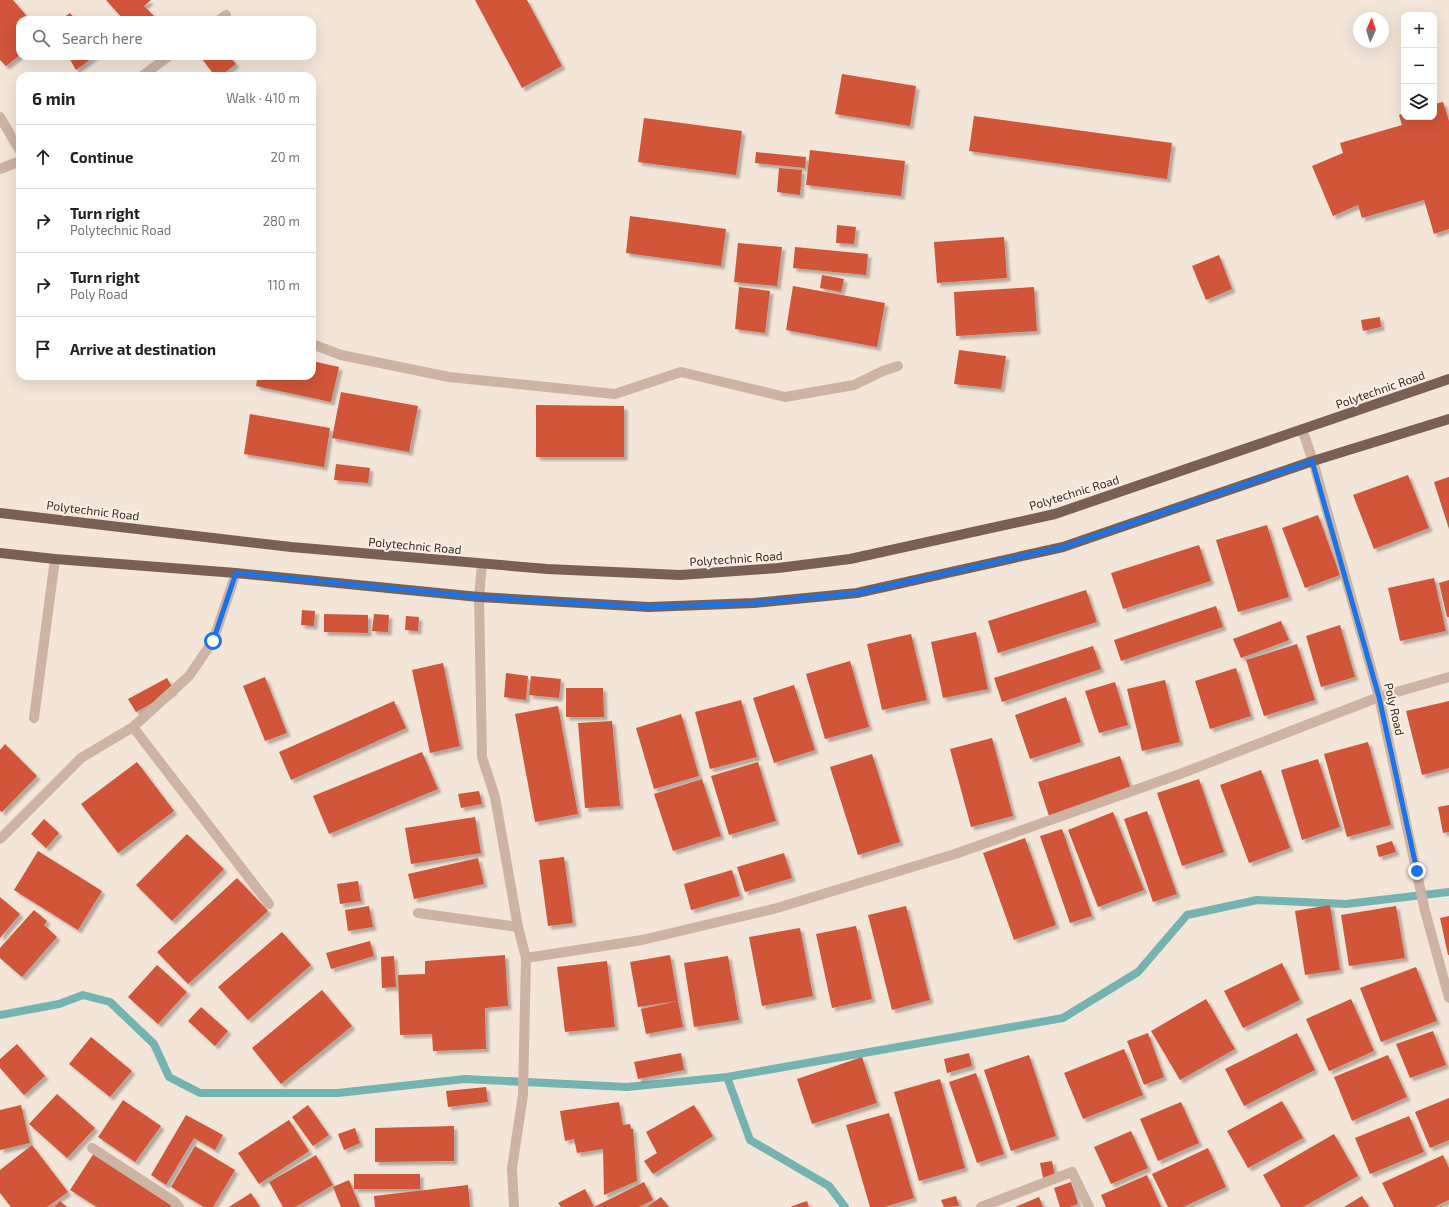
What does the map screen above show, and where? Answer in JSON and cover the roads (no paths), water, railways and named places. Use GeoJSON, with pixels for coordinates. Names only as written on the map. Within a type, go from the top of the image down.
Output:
{"type":"FeatureCollection","features":[{"type":"Feature","properties":{"kind":"main road","name":"Polytechnic Road"},"geometry":{"type":"LineString","coordinates":[[0,513],[291,547],[547,569],[680,575],[778,568],[850,559],[1055,514],[1449,379]]}},
{"type":"Feature","properties":{"kind":"main road"},"geometry":{"type":"LineString","coordinates":[[0,552],[55,560],[236,573],[479,597],[649,607],[754,603],[857,593],[1063,547],[1312,461],[1449,419]]}},
{"type":"Feature","properties":{"kind":"street"},"geometry":{"type":"LineString","coordinates":[[147,72],[164,60]]}},
{"type":"Feature","properties":{"kind":"street"},"geometry":{"type":"LineString","coordinates":[[0,118],[16,144]]}},
{"type":"Feature","properties":{"kind":"street"},"geometry":{"type":"LineString","coordinates":[[0,169],[16,162]]}},
{"type":"Feature","properties":{"kind":"street"},"geometry":{"type":"LineString","coordinates":[[316,346],[341,355],[450,377],[615,394],[681,372],[785,397],[854,385],[883,371],[898,366]]}},
{"type":"Feature","properties":{"kind":"street","name":"Poly Road"},"geometry":{"type":"LineString","coordinates":[[1302,429],[1379,697],[1425,911],[1449,998]]}},
{"type":"Feature","properties":{"kind":"street"},"geometry":{"type":"LineString","coordinates":[[34,718],[55,560]]}},
{"type":"Feature","properties":{"kind":"street"},"geometry":{"type":"LineString","coordinates":[[482,564],[479,597],[482,757],[495,796],[518,927],[526,958],[523,1095],[512,1168],[514,1207]]}},
{"type":"Feature","properties":{"kind":"street"},"geometry":{"type":"LineString","coordinates":[[0,839],[82,758],[133,728],[189,676],[213,641],[236,573]]}},
{"type":"Feature","properties":{"kind":"street"},"geometry":{"type":"LineString","coordinates":[[526,958],[642,940],[777,908],[955,854],[1180,774],[1379,697],[1449,677]]}},
{"type":"Feature","properties":{"kind":"street"},"geometry":{"type":"LineString","coordinates":[[133,728],[269,904]]}},
{"type":"Feature","properties":{"kind":"street"},"geometry":{"type":"LineString","coordinates":[[418,913],[518,927]]}},
{"type":"Feature","properties":{"kind":"street"},"geometry":{"type":"LineString","coordinates":[[92,1148],[175,1202],[179,1207]]}},
{"type":"Feature","properties":{"kind":"street"},"geometry":{"type":"LineString","coordinates":[[981,1207],[1072,1172],[1089,1207]]}},
{"type":"Feature","properties":{"kind":"waterway"},"geometry":{"type":"LineString","coordinates":[[0,1015],[59,1004],[83,995],[110,1002],[154,1044],[169,1077],[200,1093],[338,1093],[465,1079],[627,1087],[727,1077],[1063,1018],[1138,972],[1187,915],[1257,900],[1346,904],[1449,892]]}},
{"type":"Feature","properties":{"kind":"waterway"},"geometry":{"type":"LineString","coordinates":[[727,1077],[750,1140],[829,1186],[845,1207]]}}]}
